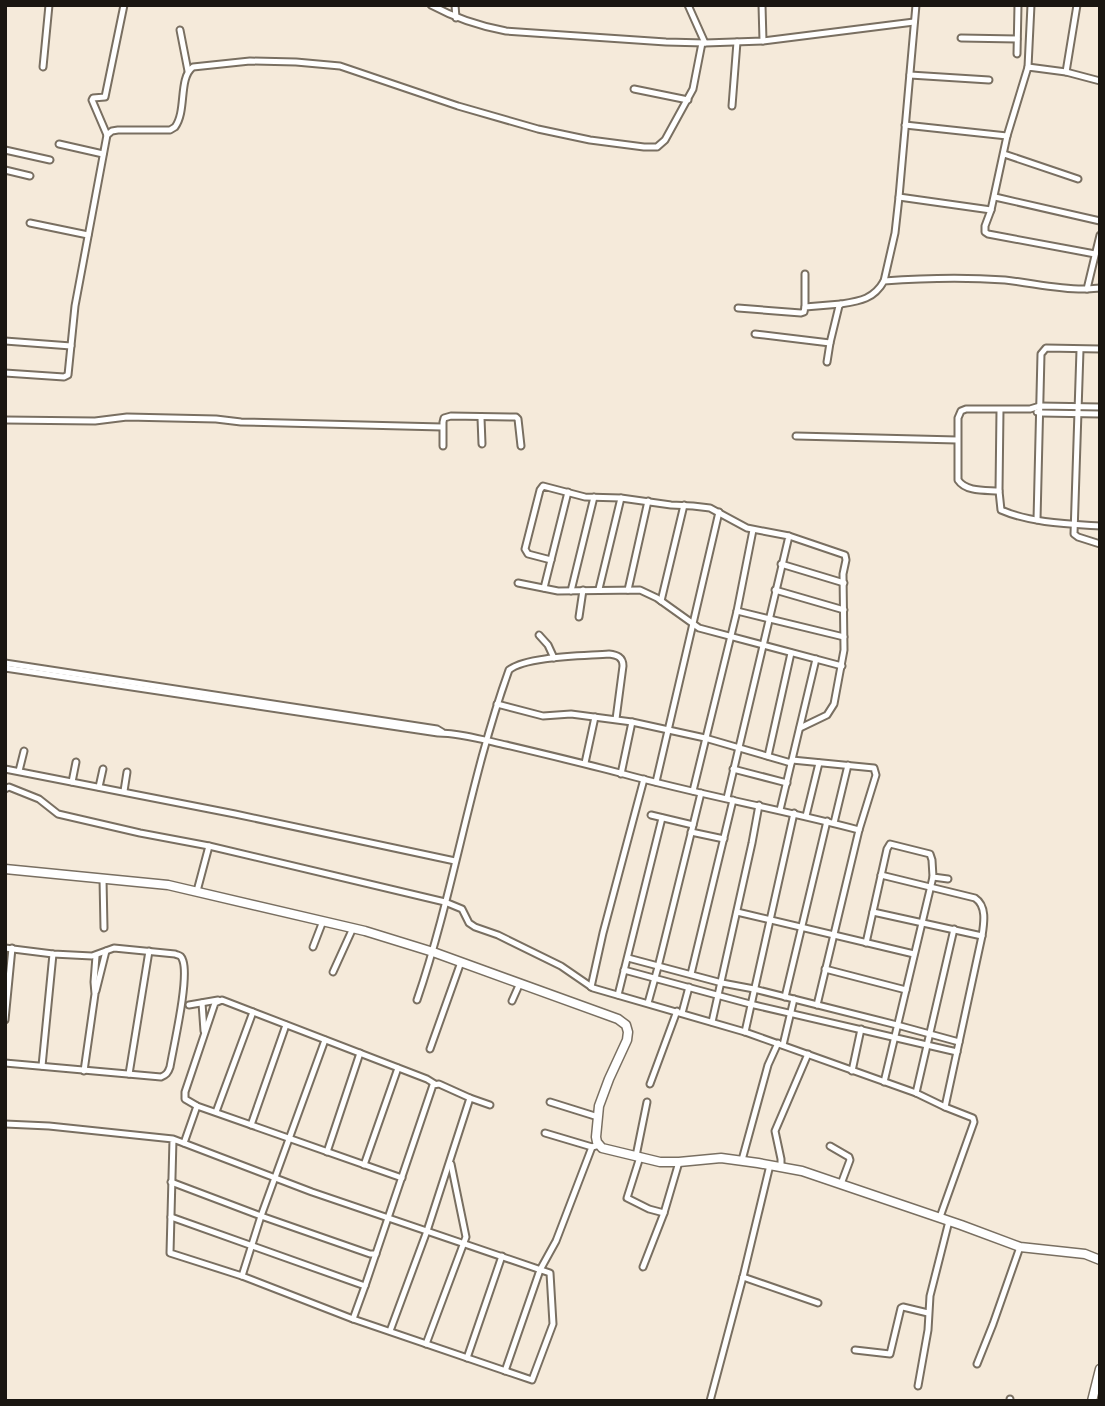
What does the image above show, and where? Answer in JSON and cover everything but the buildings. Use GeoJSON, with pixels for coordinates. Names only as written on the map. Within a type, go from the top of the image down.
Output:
{"type":"FeatureCollection","features":[{"type":"Feature","properties":{"kind":"street"},"geometry":{"type":"LineString","coordinates":[[43,67],[49,5]]}},
{"type":"Feature","properties":{"kind":"street"},"geometry":{"type":"LineString","coordinates":[[5,373],[66,376],[69,372],[75,306],[107,135],[92,100],[105,97],[124,5]]}},
{"type":"Feature","properties":{"kind":"street"},"geometry":{"type":"LineString","coordinates":[[430,5],[456,18],[506,31],[666,42],[763,41],[914,22]]}},
{"type":"Feature","properties":{"kind":"street"},"geometry":{"type":"LineString","coordinates":[[455,5],[456,18]]}},
{"type":"Feature","properties":{"kind":"street"},"geometry":{"type":"LineString","coordinates":[[188,71],[192,67],[250,61],[340,66],[458,106],[538,129],[590,140],[657,147],[665,140],[693,89],[704,43],[688,5]]}},
{"type":"Feature","properties":{"kind":"street"},"geometry":{"type":"LineString","coordinates":[[762,5],[763,41]]}},
{"type":"Feature","properties":{"kind":"street"},"geometry":{"type":"LineString","coordinates":[[805,307],[860,301],[870,297],[884,281],[895,233],[916,5]]}},
{"type":"Feature","properties":{"kind":"street"},"geometry":{"type":"LineString","coordinates":[[1017,54],[1018,5]]}},
{"type":"Feature","properties":{"kind":"street"},"geometry":{"type":"LineString","coordinates":[[1031,5],[1028,67],[1007,136],[985,232],[1096,254]]}},
{"type":"Feature","properties":{"kind":"street"},"geometry":{"type":"LineString","coordinates":[[1066,72],[1077,5]]}},
{"type":"Feature","properties":{"kind":"street"},"geometry":{"type":"LineString","coordinates":[[107,135],[118,130],[170,130],[175,127],[181,117],[188,71],[180,30]]}},
{"type":"Feature","properties":{"kind":"street"},"geometry":{"type":"LineString","coordinates":[[961,38],[1017,39]]}},
{"type":"Feature","properties":{"kind":"street"},"geometry":{"type":"LineString","coordinates":[[732,106],[737,42]]}},
{"type":"Feature","properties":{"kind":"street"},"geometry":{"type":"LineString","coordinates":[[1028,67],[1100,80]]}},
{"type":"Feature","properties":{"kind":"street"},"geometry":{"type":"LineString","coordinates":[[910,75],[989,80]]}},
{"type":"Feature","properties":{"kind":"street"},"geometry":{"type":"LineString","coordinates":[[634,89],[688,100]]}},
{"type":"Feature","properties":{"kind":"street"},"geometry":{"type":"LineString","coordinates":[[905,125],[1007,136]]}},
{"type":"Feature","properties":{"kind":"street"},"geometry":{"type":"LineString","coordinates":[[59,144],[103,154]]}},
{"type":"Feature","properties":{"kind":"street"},"geometry":{"type":"LineString","coordinates":[[5,150],[50,160]]}},
{"type":"Feature","properties":{"kind":"street"},"geometry":{"type":"LineString","coordinates":[[1004,154],[1079,179]]}},
{"type":"Feature","properties":{"kind":"street"},"geometry":{"type":"LineString","coordinates":[[5,170],[30,176]]}},
{"type":"Feature","properties":{"kind":"street"},"geometry":{"type":"LineString","coordinates":[[899,197],[991,211]]}},
{"type":"Feature","properties":{"kind":"street"},"geometry":{"type":"LineString","coordinates":[[995,197],[1100,221]]}},
{"type":"Feature","properties":{"kind":"street"},"geometry":{"type":"LineString","coordinates":[[30,223],[88,234]]}},
{"type":"Feature","properties":{"kind":"street"},"geometry":{"type":"LineString","coordinates":[[1087,289],[1099,239]]}},
{"type":"Feature","properties":{"kind":"street"},"geometry":{"type":"LineString","coordinates":[[738,309],[804,312],[806,274]]}},
{"type":"Feature","properties":{"kind":"street"},"geometry":{"type":"LineString","coordinates":[[884,281],[964,277],[1077,290],[1100,288]]}},
{"type":"Feature","properties":{"kind":"street"},"geometry":{"type":"LineString","coordinates":[[827,362],[841,304]]}},
{"type":"Feature","properties":{"kind":"street"},"geometry":{"type":"LineString","coordinates":[[755,334],[830,343]]}},
{"type":"Feature","properties":{"kind":"street"},"geometry":{"type":"LineString","coordinates":[[5,341],[71,346]]}},
{"type":"Feature","properties":{"kind":"street"},"geometry":{"type":"LineString","coordinates":[[1037,520],[1040,360],[1043,350],[1100,349]]}},
{"type":"Feature","properties":{"kind":"street"},"geometry":{"type":"LineString","coordinates":[[1080,350],[1074,534],[1100,544]]}},
{"type":"Feature","properties":{"kind":"street"},"geometry":{"type":"LineString","coordinates":[[999,491],[967,488],[958,480],[957,440],[961,411],[1079,410],[1100,407]]}},
{"type":"Feature","properties":{"kind":"street"},"geometry":{"type":"LineString","coordinates":[[1000,410],[999,491],[1002,510],[1037,520],[1100,526]]}},
{"type":"Feature","properties":{"kind":"street"},"geometry":{"type":"LineString","coordinates":[[1079,410],[1100,414]]}},
{"type":"Feature","properties":{"kind":"street"},"geometry":{"type":"LineString","coordinates":[[443,446],[442,427],[447,416],[518,419],[521,446]]}},
{"type":"Feature","properties":{"kind":"street"},"geometry":{"type":"LineString","coordinates":[[5,420],[95,421],[127,417],[442,427]]}},
{"type":"Feature","properties":{"kind":"street"},"geometry":{"type":"LineString","coordinates":[[481,418],[482,444]]}},
{"type":"Feature","properties":{"kind":"street"},"geometry":{"type":"LineString","coordinates":[[796,436],[957,440]]}},
{"type":"Feature","properties":{"kind":"street"},"geometry":{"type":"LineString","coordinates":[[551,560],[527,553],[525,549],[541,488],[546,486],[584,496],[710,508],[752,530],[789,536],[845,555],[842,666],[832,708],[827,715],[800,728]]}},
{"type":"Feature","properties":{"kind":"street"},"geometry":{"type":"LineString","coordinates":[[544,588],[568,492]]}},
{"type":"Feature","properties":{"kind":"street"},"geometry":{"type":"LineString","coordinates":[[571,591],[594,497]]}},
{"type":"Feature","properties":{"kind":"street"},"geometry":{"type":"LineString","coordinates":[[599,589],[621,498]]}},
{"type":"Feature","properties":{"kind":"street"},"geometry":{"type":"LineString","coordinates":[[628,590],[648,501]]}},
{"type":"Feature","properties":{"kind":"street"},"geometry":{"type":"LineString","coordinates":[[661,601],[684,505]]}},
{"type":"Feature","properties":{"kind":"street"},"geometry":{"type":"LineString","coordinates":[[656,782],[719,512]]}},
{"type":"Feature","properties":{"kind":"street"},"geometry":{"type":"LineString","coordinates":[[693,791],[737,611],[752,530]]}},
{"type":"Feature","properties":{"kind":"street"},"geometry":{"type":"LineString","coordinates":[[691,974],[724,839],[733,769],[789,536]]}},
{"type":"Feature","properties":{"kind":"street"},"geometry":{"type":"LineString","coordinates":[[781,564],[844,583]]}},
{"type":"Feature","properties":{"kind":"street"},"geometry":{"type":"LineString","coordinates":[[518,583],[558,591],[599,589],[645,592],[694,625],[842,666]]}},
{"type":"Feature","properties":{"kind":"street"},"geometry":{"type":"LineString","coordinates":[[579,617],[583,590]]}},
{"type":"Feature","properties":{"kind":"street"},"geometry":{"type":"LineString","coordinates":[[775,590],[844,610]]}},
{"type":"Feature","properties":{"kind":"street"},"geometry":{"type":"LineString","coordinates":[[737,611],[844,637]]}},
{"type":"Feature","properties":{"kind":"street"},"geometry":{"type":"LineString","coordinates":[[539,635],[554,658]]}},
{"type":"Feature","properties":{"kind":"street"},"geometry":{"type":"LineString","coordinates":[[768,755],[791,653]]}},
{"type":"Feature","properties":{"kind":"street"},"geometry":{"type":"LineString","coordinates":[[416,1000],[433,951],[486,741],[509,670],[554,658],[609,654],[618,656],[622,659],[623,666],[616,719]]}},
{"type":"Feature","properties":{"kind":"street"},"geometry":{"type":"LineString","coordinates":[[780,810],[816,659]]}},
{"type":"Feature","properties":{"kind":"street"},"geometry":{"type":"LineString","coordinates":[[5,666],[445,733],[585,763],[621,774],[859,830]]}},
{"type":"Feature","properties":{"kind":"street"},"geometry":{"type":"LineString","coordinates":[[497,704],[543,716],[565,713],[669,729],[792,762],[872,767],[876,770],[817,1005]]}},
{"type":"Feature","properties":{"kind":"street"},"geometry":{"type":"LineString","coordinates":[[585,763],[595,717]]}},
{"type":"Feature","properties":{"kind":"street"},"geometry":{"type":"LineString","coordinates":[[621,774],[632,722]]}},
{"type":"Feature","properties":{"kind":"street"},"geometry":{"type":"LineString","coordinates":[[19,771],[23,751]]}},
{"type":"Feature","properties":{"kind":"street"},"geometry":{"type":"LineString","coordinates":[[72,782],[76,762]]}},
{"type":"Feature","properties":{"kind":"street"},"geometry":{"type":"LineString","coordinates":[[806,816],[819,763]]}},
{"type":"Feature","properties":{"kind":"street"},"geometry":{"type":"LineString","coordinates":[[834,823],[848,765]]}},
{"type":"Feature","properties":{"kind":"street"},"geometry":{"type":"LineString","coordinates":[[5,769],[455,861]]}},
{"type":"Feature","properties":{"kind":"street"},"geometry":{"type":"LineString","coordinates":[[99,787],[103,769]]}},
{"type":"Feature","properties":{"kind":"street"},"geometry":{"type":"LineString","coordinates":[[733,769],[787,783]]}},
{"type":"Feature","properties":{"kind":"street"},"geometry":{"type":"LineString","coordinates":[[124,792],[127,772]]}},
{"type":"Feature","properties":{"kind":"street"},"geometry":{"type":"LineString","coordinates":[[591,987],[644,779]]}},
{"type":"Feature","properties":{"kind":"street"},"geometry":{"type":"LineString","coordinates":[[5,789],[9,787],[39,799],[58,814],[209,846],[445,902],[462,909],[469,923],[475,927],[498,935],[561,966],[591,987],[780,1044],[916,1093],[973,1118],[974,1122],[940,1217]]}},
{"type":"Feature","properties":{"kind":"street"},"geometry":{"type":"LineString","coordinates":[[648,1003],[701,793]]}},
{"type":"Feature","properties":{"kind":"street"},"geometry":{"type":"LineString","coordinates":[[712,1022],[759,805]]}},
{"type":"Feature","properties":{"kind":"street"},"geometry":{"type":"LineString","coordinates":[[745,1032],[794,813]]}},
{"type":"Feature","properties":{"kind":"street"},"geometry":{"type":"LineString","coordinates":[[651,815],[693,825]]}},
{"type":"Feature","properties":{"kind":"street"},"geometry":{"type":"LineString","coordinates":[[618,995],[662,818]]}},
{"type":"Feature","properties":{"kind":"street"},"geometry":{"type":"LineString","coordinates":[[785,997],[827,821]]}},
{"type":"Feature","properties":{"kind":"street"},"geometry":{"type":"LineString","coordinates":[[691,832],[724,839]]}},
{"type":"Feature","properties":{"kind":"street"},"geometry":{"type":"LineString","coordinates":[[866,943],[890,844],[930,854],[933,877],[884,1082]]}},
{"type":"Feature","properties":{"kind":"street"},"geometry":{"type":"LineString","coordinates":[[197,891],[209,846]]}},
{"type":"Feature","properties":{"kind":"street"},"geometry":{"type":"LineString","coordinates":[[5,869],[168,885],[353,928],[433,951],[618,1019],[626,1025],[628,1036],[601,1097],[596,1146],[556,1241],[540,1270],[505,1371]]}},
{"type":"Feature","properties":{"kind":"street"},"geometry":{"type":"LineString","coordinates":[[881,875],[978,900],[982,906],[982,936],[946,1108]]}},
{"type":"Feature","properties":{"kind":"street"},"geometry":{"type":"LineString","coordinates":[[933,877],[948,879]]}},
{"type":"Feature","properties":{"kind":"street"},"geometry":{"type":"LineString","coordinates":[[103,879],[104,928]]}},
{"type":"Feature","properties":{"kind":"street"},"geometry":{"type":"LineString","coordinates":[[737,912],[914,954]]}},
{"type":"Feature","properties":{"kind":"street"},"geometry":{"type":"LineString","coordinates":[[873,912],[982,936]]}},
{"type":"Feature","properties":{"kind":"street"},"geometry":{"type":"LineString","coordinates":[[313,947],[323,921]]}},
{"type":"Feature","properties":{"kind":"street"},"geometry":{"type":"LineString","coordinates":[[333,972],[353,928]]}},
{"type":"Feature","properties":{"kind":"street"},"geometry":{"type":"LineString","coordinates":[[916,1093],[954,929]]}},
{"type":"Feature","properties":{"kind":"street"},"geometry":{"type":"LineString","coordinates":[[5,1020],[9,948],[96,956],[114,948],[179,955],[183,962],[184,985],[168,1072],[161,1077],[5,1063]]}},
{"type":"Feature","properties":{"kind":"street"},"geometry":{"type":"LineString","coordinates":[[95,994],[106,951]]}},
{"type":"Feature","properties":{"kind":"street"},"geometry":{"type":"LineString","coordinates":[[129,1074],[149,951]]}},
{"type":"Feature","properties":{"kind":"street"},"geometry":{"type":"LineString","coordinates":[[42,1066],[53,954]]}},
{"type":"Feature","properties":{"kind":"street"},"geometry":{"type":"LineString","coordinates":[[84,1071],[95,994],[96,956]]}},
{"type":"Feature","properties":{"kind":"street"},"geometry":{"type":"LineString","coordinates":[[628,958],[959,1042]]}},
{"type":"Feature","properties":{"kind":"street"},"geometry":{"type":"LineString","coordinates":[[430,1049],[461,962]]}},
{"type":"Feature","properties":{"kind":"street"},"geometry":{"type":"LineString","coordinates":[[825,969],[906,990]]}},
{"type":"Feature","properties":{"kind":"street"},"geometry":{"type":"LineString","coordinates":[[625,970],[750,1004],[957,1052]]}},
{"type":"Feature","properties":{"kind":"street"},"geometry":{"type":"LineString","coordinates":[[512,1000],[520,983]]}},
{"type":"Feature","properties":{"kind":"street"},"geometry":{"type":"LineString","coordinates":[[650,1084],[689,987]]}},
{"type":"Feature","properties":{"kind":"street"},"geometry":{"type":"LineString","coordinates":[[742,1160],[768,1065],[780,1044],[794,999]]}},
{"type":"Feature","properties":{"kind":"street"},"geometry":{"type":"LineString","coordinates":[[218,1000],[204,1034],[185,1099],[402,1178]]}},
{"type":"Feature","properties":{"kind":"street"},"geometry":{"type":"LineString","coordinates":[[190,1005],[222,1000],[490,1105]]}},
{"type":"Feature","properties":{"kind":"street"},"geometry":{"type":"LineString","coordinates":[[202,1003],[204,1034]]}},
{"type":"Feature","properties":{"kind":"street"},"geometry":{"type":"LineString","coordinates":[[216,1112],[253,1012]]}},
{"type":"Feature","properties":{"kind":"street"},"geometry":{"type":"LineString","coordinates":[[251,1125],[286,1025]]}},
{"type":"Feature","properties":{"kind":"street"},"geometry":{"type":"LineString","coordinates":[[852,1071],[861,1029]]}},
{"type":"Feature","properties":{"kind":"street"},"geometry":{"type":"LineString","coordinates":[[242,1276],[324,1040]]}},
{"type":"Feature","properties":{"kind":"street"},"geometry":{"type":"LineString","coordinates":[[327,1152],[360,1053]]}},
{"type":"Feature","properties":{"kind":"street"},"geometry":{"type":"LineString","coordinates":[[780,1167],[775,1131],[808,1054]]}},
{"type":"Feature","properties":{"kind":"street"},"geometry":{"type":"LineString","coordinates":[[364,1165],[398,1068]]}},
{"type":"Feature","properties":{"kind":"street"},"geometry":{"type":"LineString","coordinates":[[353,1319],[435,1084]]}},
{"type":"Feature","properties":{"kind":"street"},"geometry":{"type":"LineString","coordinates":[[390,1331],[427,1231],[470,1098]]}},
{"type":"Feature","properties":{"kind":"street"},"geometry":{"type":"LineString","coordinates":[[551,1102],[598,1117]]}},
{"type":"Feature","properties":{"kind":"street"},"geometry":{"type":"LineString","coordinates":[[648,1102],[627,1198],[664,1213]]}},
{"type":"Feature","properties":{"kind":"street"},"geometry":{"type":"LineString","coordinates":[[184,1143],[197,1105]]}},
{"type":"Feature","properties":{"kind":"street"},"geometry":{"type":"LineString","coordinates":[[5,1124],[173,1139],[312,1192],[550,1273],[552,1324],[532,1380],[353,1319],[242,1276],[170,1253],[173,1139]]}},
{"type":"Feature","properties":{"kind":"street"},"geometry":{"type":"LineString","coordinates":[[545,1133],[660,1162],[711,1158],[780,1167],[841,1184],[1020,1247],[1085,1254],[1100,1260]]}},
{"type":"Feature","properties":{"kind":"street"},"geometry":{"type":"LineString","coordinates":[[830,1146],[847,1155],[850,1160],[841,1184]]}},
{"type":"Feature","properties":{"kind":"street"},"geometry":{"type":"LineString","coordinates":[[426,1344],[466,1237],[450,1161]]}},
{"type":"Feature","properties":{"kind":"street"},"geometry":{"type":"LineString","coordinates":[[643,1267],[664,1213],[679,1162]]}},
{"type":"Feature","properties":{"kind":"street"},"geometry":{"type":"LineString","coordinates":[[710,1401],[769,1165]]}},
{"type":"Feature","properties":{"kind":"street"},"geometry":{"type":"LineString","coordinates":[[171,1182],[261,1216],[376,1254]]}},
{"type":"Feature","properties":{"kind":"street"},"geometry":{"type":"LineString","coordinates":[[171,1217],[365,1286]]}},
{"type":"Feature","properties":{"kind":"street"},"geometry":{"type":"LineString","coordinates":[[918,1386],[928,1329],[930,1296],[949,1221]]}},
{"type":"Feature","properties":{"kind":"street"},"geometry":{"type":"LineString","coordinates":[[977,1364],[1020,1247]]}},
{"type":"Feature","properties":{"kind":"street"},"geometry":{"type":"LineString","coordinates":[[467,1358],[502,1256]]}},
{"type":"Feature","properties":{"kind":"street"},"geometry":{"type":"LineString","coordinates":[[743,1277],[818,1303]]}},
{"type":"Feature","properties":{"kind":"street"},"geometry":{"type":"LineString","coordinates":[[855,1350],[890,1354],[901,1308],[928,1313]]}},
{"type":"Feature","properties":{"kind":"street"},"geometry":{"type":"LineString","coordinates":[[1092,1401],[1100,1369]]}}]}
